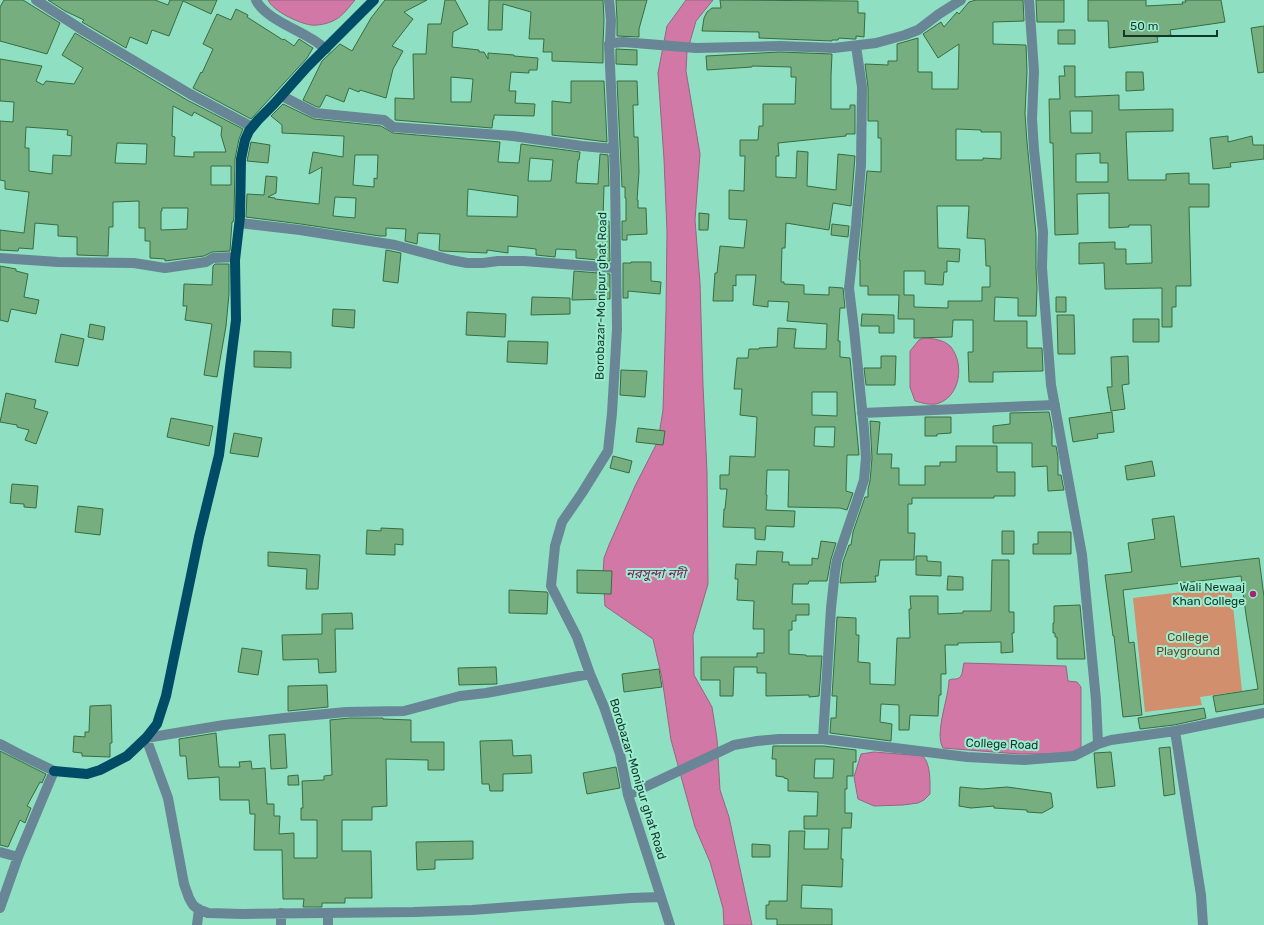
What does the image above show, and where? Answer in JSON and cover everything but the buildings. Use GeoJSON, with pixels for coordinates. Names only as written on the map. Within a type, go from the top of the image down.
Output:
{"type":"FeatureCollection","features":[{"type":"Feature","properties":{"kind":"main road"},"geometry":{"type":"LineString","coordinates":[[54,771],[87,774],[100,770],[127,756],[146,738],[157,724],[166,696],[197,545],[219,455],[236,320],[235,257],[240,223],[242,159],[245,140],[252,127],[307,67],[374,0]]}},
{"type":"Feature","properties":{"kind":"street"},"geometry":{"type":"LineString","coordinates":[[36,0],[84,31],[190,94],[252,127]]}},
{"type":"Feature","properties":{"kind":"street"},"geometry":{"type":"LineString","coordinates":[[256,0],[262,9],[273,17],[311,38],[326,49]]}},
{"type":"Feature","properties":{"kind":"street","name":"Borobazar-Monipur ghat Road"},"geometry":{"type":"LineString","coordinates":[[608,0],[611,20],[610,43],[614,149],[617,329],[612,413],[608,451],[562,522],[555,546],[551,586],[577,637],[604,707],[620,754],[628,795],[670,925]]}},
{"type":"Feature","properties":{"kind":"street"},"geometry":{"type":"LineString","coordinates":[[610,43],[637,43],[696,48],[780,46],[834,48],[856,46],[876,43],[918,30],[961,0]]}},
{"type":"Feature","properties":{"kind":"street"},"geometry":{"type":"LineString","coordinates":[[1029,0],[1034,71],[1032,119],[1043,232],[1042,268],[1051,385],[1082,556],[1096,700],[1098,744]]}},
{"type":"Feature","properties":{"kind":"street"},"geometry":{"type":"LineString","coordinates":[[823,739],[834,571],[864,480],[866,458],[849,288],[861,165],[862,87],[856,46]]}},
{"type":"Feature","properties":{"kind":"street"},"geometry":{"type":"LineString","coordinates":[[282,96],[315,113],[384,120],[393,127],[513,136],[614,149]]}},
{"type":"Feature","properties":{"kind":"street"},"geometry":{"type":"LineString","coordinates":[[240,223],[300,230],[396,245],[451,260],[467,262],[483,263],[498,261],[524,261],[616,268]]}},
{"type":"Feature","properties":{"kind":"street"},"geometry":{"type":"LineString","coordinates":[[0,258],[58,262],[134,263],[165,268],[206,262],[213,258],[235,257]]}},
{"type":"Feature","properties":{"kind":"street"},"geometry":{"type":"LineString","coordinates":[[862,413],[1055,405]]}},
{"type":"Feature","properties":{"kind":"street"},"geometry":{"type":"LineString","coordinates":[[590,674],[486,693],[460,696],[404,711],[346,712],[284,718],[224,725],[146,738],[168,798],[184,884],[193,905],[208,912],[367,913],[450,911],[631,898],[662,898]]}},
{"type":"Feature","properties":{"kind":"street","name":"College Road"},"geometry":{"type":"LineString","coordinates":[[628,795],[734,745],[779,739],[823,739],[967,757],[1024,760],[1074,756],[1098,744],[1111,740],[1175,731],[1264,712]]}},
{"type":"Feature","properties":{"kind":"street"},"geometry":{"type":"LineString","coordinates":[[1175,731],[1201,895],[1203,925]]}},
{"type":"Feature","properties":{"kind":"street"},"geometry":{"type":"LineString","coordinates":[[0,744],[54,771],[18,857],[0,908]]}},
{"type":"Feature","properties":{"kind":"street"},"geometry":{"type":"LineString","coordinates":[[0,852],[18,857]]}},
{"type":"Feature","properties":{"kind":"street"},"geometry":{"type":"LineString","coordinates":[[197,925],[199,909]]}},
{"type":"Feature","properties":{"kind":"street"},"geometry":{"type":"LineString","coordinates":[[281,913],[281,925]]}},
{"type":"Feature","properties":{"kind":"street"},"geometry":{"type":"LineString","coordinates":[[328,913],[328,925]]}},
{"type":"Feature","properties":{"kind":"green space","name":"College Playground"},"geometry":{"type":"Polygon","coordinates":[[[1231,586],[1242,691],[1200,697],[1202,705],[1145,712],[1133,598],[1231,586]]]}},
{"type":"Feature","properties":{"kind":"water"},"geometry":{"type":"Polygon","coordinates":[[[268,0],[355,0],[335,20],[325,24],[311,25],[286,16],[275,8],[268,0]]]}},
{"type":"Feature","properties":{"kind":"water","name":"নরসুন্দা নদী"},"geometry":{"type":"Polygon","coordinates":[[[686,0],[713,0],[696,21],[687,52],[686,71],[700,154],[695,220],[700,283],[707,472],[708,584],[693,635],[694,675],[712,707],[717,739],[720,790],[729,817],[752,925],[724,925],[723,908],[710,862],[695,827],[671,740],[662,678],[653,639],[605,606],[603,573],[604,558],[636,484],[658,441],[663,410],[667,232],[658,73],[667,26],[686,0]]]}},
{"type":"Feature","properties":{"kind":"water"},"geometry":{"type":"Polygon","coordinates":[[[923,338],[938,340],[951,347],[958,363],[958,380],[955,388],[944,401],[936,404],[915,401],[910,387],[910,351],[919,340],[923,338]]]}},
{"type":"Feature","properties":{"kind":"water"},"geometry":{"type":"Polygon","coordinates":[[[964,663],[1066,666],[1068,681],[1077,682],[1081,687],[1081,747],[1076,751],[1063,754],[1019,754],[943,748],[940,734],[949,680],[960,677],[964,663]]]}},
{"type":"Feature","properties":{"kind":"water"},"geometry":{"type":"Polygon","coordinates":[[[874,752],[923,756],[929,769],[930,794],[918,803],[903,805],[874,806],[858,799],[854,777],[861,754],[874,752]]]}},
{"type":"Feature","properties":{"kind":"place","name":"Wali Newaaj Khan College"},"geometry":{"type":"Point","coordinates":[1253,594]}}]}
